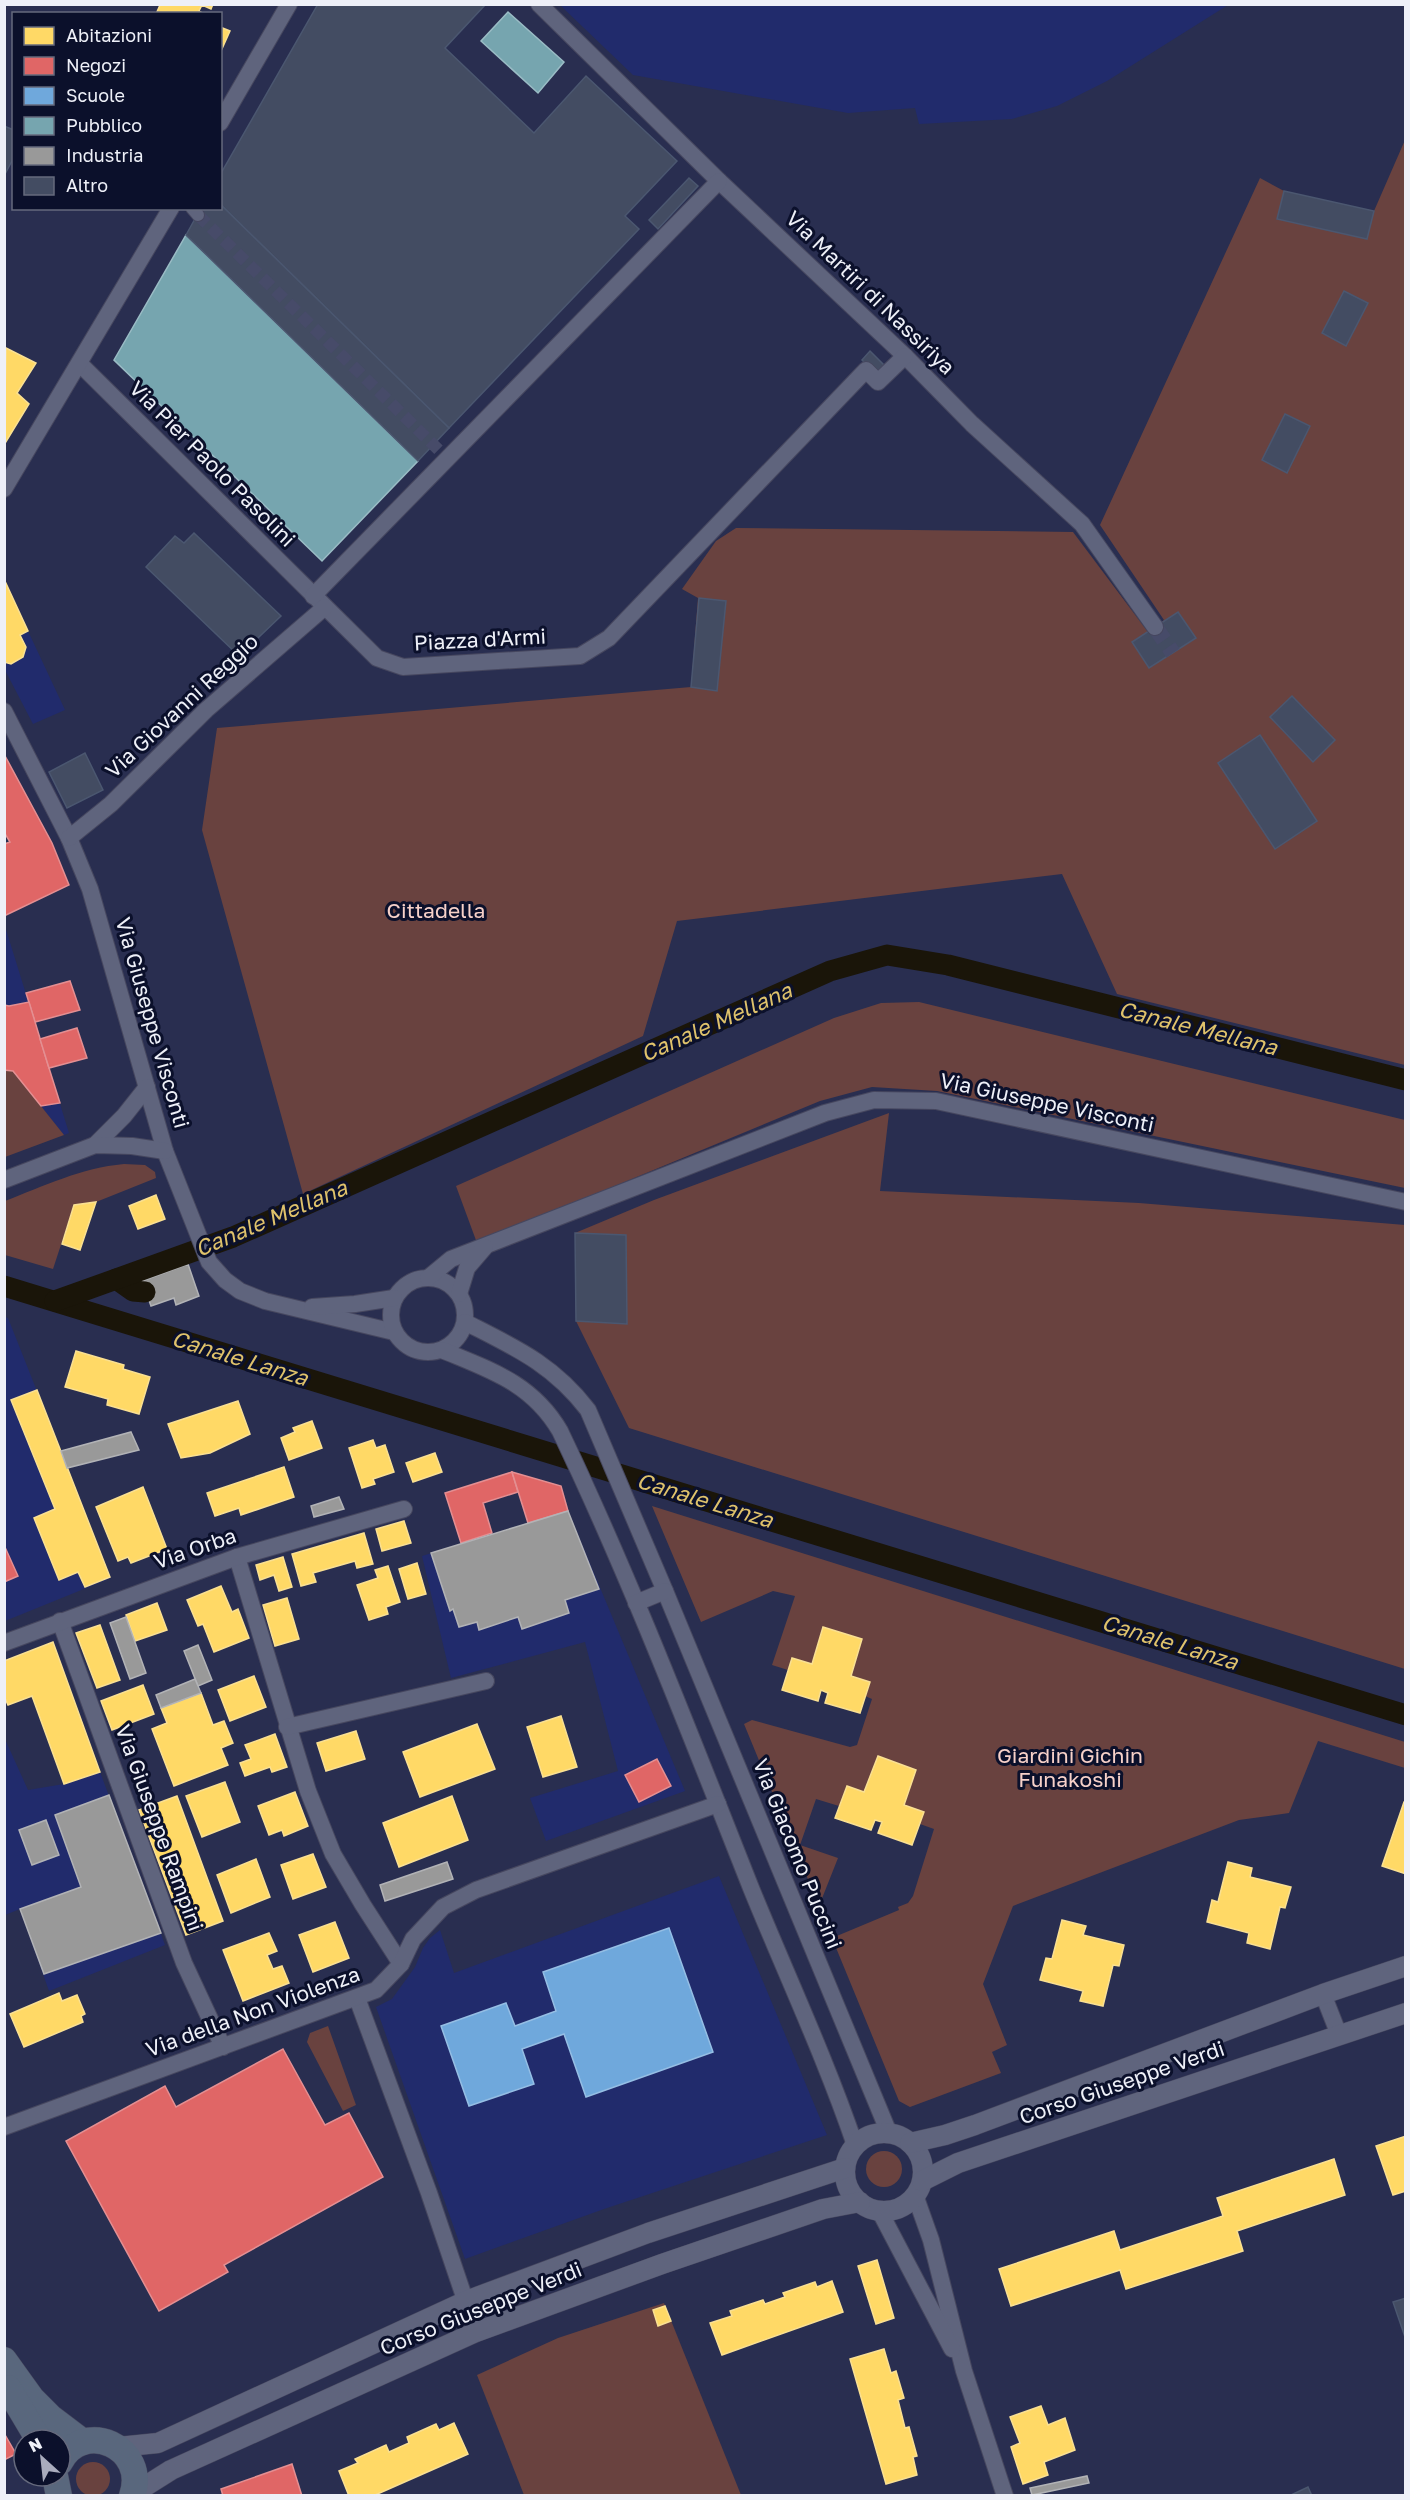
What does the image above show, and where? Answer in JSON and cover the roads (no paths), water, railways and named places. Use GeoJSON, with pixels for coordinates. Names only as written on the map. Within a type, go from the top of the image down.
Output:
{"type":"FeatureCollection","features":[{"type":"Feature","properties":{"kind":"main road"},"geometry":{"type":"LineString","coordinates":[[4,2360],[32,2399],[50,2417],[83,2442]]}},
{"type":"Feature","properties":{"kind":"main road"},"geometry":{"type":"LineString","coordinates":[[4,2380],[32,2428]]}},
{"type":"Feature","properties":{"kind":"main road"},"geometry":{"type":"LineString","coordinates":[[72,2447],[83,2442],[108,2442],[118,2447],[128,2457],[133,2468],[135,2481],[132,2495]]}},
{"type":"Feature","properties":{"kind":"street"},"geometry":{"type":"LineString","coordinates":[[222,120],[289,4]]}},
{"type":"Feature","properties":{"kind":"street","name":"Via Martiri di Nassiriya"},"geometry":{"type":"LineString","coordinates":[[539,4],[719,181],[905,356],[972,424],[1082,524],[1155,627]]}},
{"type":"Feature","properties":{"kind":"street"},"geometry":{"type":"LineString","coordinates":[[319,601],[719,181]]}},
{"type":"Feature","properties":{"kind":"street"},"geometry":{"type":"LineString","coordinates":[[4,489],[170,210]]}},
{"type":"Feature","properties":{"kind":"street","name":"Piazza d'Armi"},"geometry":{"type":"LineString","coordinates":[[319,601],[377,658],[403,667],[580,656],[609,638],[866,370],[878,382],[905,356]]}},
{"type":"Feature","properties":{"kind":"street","name":"Via Pier Paolo Pasolini"},"geometry":{"type":"LineString","coordinates":[[80,363],[319,601]]}},
{"type":"Feature","properties":{"kind":"street","name":"Via Giovanni Reggio"},"geometry":{"type":"LineString","coordinates":[[69,838],[111,804],[319,601]]}},
{"type":"Feature","properties":{"kind":"street","name":"Via Giuseppe Visconti"},"geometry":{"type":"LineString","coordinates":[[4,711],[69,838],[90,889],[165,1151],[195,1232],[209,1262],[225,1280],[240,1291],[265,1301],[394,1332]]}},
{"type":"Feature","properties":{"kind":"street"},"geometry":{"type":"LineString","coordinates":[[95,1145],[124,1116],[147,1087]]}},
{"type":"Feature","properties":{"kind":"street","name":"Via Giuseppe Visconti"},"geometry":{"type":"LineString","coordinates":[[428,1278],[451,1259],[825,1113],[874,1100],[936,1101],[1406,1202]]}},
{"type":"Feature","properties":{"kind":"street"},"geometry":{"type":"LineString","coordinates":[[4,1180],[95,1145],[132,1146],[165,1151]]}},
{"type":"Feature","properties":{"kind":"street","name":"Via Giuseppe Visconti"},"geometry":{"type":"LineString","coordinates":[[459,1294],[467,1268],[485,1247]]}},
{"type":"Feature","properties":{"kind":"street"},"geometry":{"type":"LineString","coordinates":[[428,1278],[440,1280],[459,1294],[463,1303],[465,1322],[461,1334],[442,1350],[431,1353],[409,1348],[394,1332],[390,1309],[394,1298],[412,1281],[428,1278]]}},
{"type":"Feature","properties":{"kind":"street","name":"Via Giuseppe Visconti"},"geometry":{"type":"LineString","coordinates":[[293,1308],[355,1304],[394,1298]]}},
{"type":"Feature","properties":{"kind":"street","name":"Via Giacomo Puccini"},"geometry":{"type":"LineString","coordinates":[[465,1322],[531,1357],[554,1372],[572,1389],[588,1410],[622,1487],[888,2133]]}},
{"type":"Feature","properties":{"kind":"street"},"geometry":{"type":"LineString","coordinates":[[442,1350],[517,1384],[549,1411],[560,1431],[636,1603],[837,2092],[855,2145]]}},
{"type":"Feature","properties":{"kind":"street","name":"Via Orba"},"geometry":{"type":"LineString","coordinates":[[4,1643],[237,1557],[404,1509]]}},
{"type":"Feature","properties":{"kind":"street"},"geometry":{"type":"LineString","coordinates":[[237,1557],[287,1727],[308,1791],[333,1854],[401,1964]]}},
{"type":"Feature","properties":{"kind":"street"},"geometry":{"type":"LineString","coordinates":[[636,1603],[665,1591]]}},
{"type":"Feature","properties":{"kind":"street","name":"Via Giuseppe Rampini"},"geometry":{"type":"LineString","coordinates":[[60,1621],[176,1943],[223,2047]]}},
{"type":"Feature","properties":{"kind":"street"},"geometry":{"type":"LineString","coordinates":[[287,1727],[486,1681]]}},
{"type":"Feature","properties":{"kind":"street","name":"Via della Non Violenza"},"geometry":{"type":"LineString","coordinates":[[4,2127],[376,1990],[401,1964],[413,1940],[443,1907],[476,1890],[718,1804]]}},
{"type":"Feature","properties":{"kind":"street","name":"Corso Giuseppe Verdi"},"geometry":{"type":"LineString","coordinates":[[910,2143],[975,2125],[1323,1994],[1406,1966]]}},
{"type":"Feature","properties":{"kind":"street"},"geometry":{"type":"LineString","coordinates":[[1323,1994],[1339,2035]]}},
{"type":"Feature","properties":{"kind":"street"},"geometry":{"type":"LineString","coordinates":[[357,1998],[476,2332]]}},
{"type":"Feature","properties":{"kind":"street","name":"Corso Giuseppe Verdi"},"geometry":{"type":"LineString","coordinates":[[918,2188],[958,2163],[1406,2013]]}},
{"type":"Feature","properties":{"kind":"street"},"geometry":{"type":"LineString","coordinates":[[918,2188],[905,2205],[892,2210],[879,2210],[860,2202],[851,2193],[846,2181],[845,2168],[848,2156],[855,2145],[876,2133],[888,2133],[900,2136],[910,2143],[921,2160],[918,2188],[964,2371],[1005,2496]]}},
{"type":"Feature","properties":{"kind":"street","name":"Corso Giuseppe Verdi"},"geometry":{"type":"LineString","coordinates":[[118,2447],[158,2443],[466,2301],[648,2233],[845,2168]]}},
{"type":"Feature","properties":{"kind":"street","name":"Corso Giuseppe Verdi"},"geometry":{"type":"LineString","coordinates":[[132,2495],[171,2470],[476,2332],[662,2264],[823,2209],[860,2202]]}},
{"type":"Feature","properties":{"kind":"street"},"geometry":{"type":"LineString","coordinates":[[879,2210],[964,2371]]}},
{"type":"Feature","properties":{"kind":"waterway","name":"Canale Mellana"},"geometry":{"type":"LineString","coordinates":[[55,1301],[233,1237],[830,971],[887,955],[948,965],[1406,1080]]}},
{"type":"Feature","properties":{"kind":"waterway"},"geometry":{"type":"LineString","coordinates":[[116,1279],[133,1291],[145,1292]]}},
{"type":"Feature","properties":{"kind":"waterway","name":"Canale Lanza"},"geometry":{"type":"LineString","coordinates":[[4,1286],[1406,1715]]}},
{"type":"Feature","properties":{"kind":"tunnel"},"geometry":{"type":"LineString","coordinates":[[198,215],[447,458]]}},
{"type":"Feature","properties":{"kind":"tunnel"},"geometry":{"type":"LineString","coordinates":[[1155,627],[1173,653]]}},
{"type":"Feature","properties":{"kind":"park label","name":"Cittadella"},"geometry":{"type":"Point","coordinates":[436,911]}},
{"type":"Feature","properties":{"kind":"park label","name":"Giardini Gichin Funakoshi"},"geometry":{"type":"Point","coordinates":[1070,1768]}}]}
